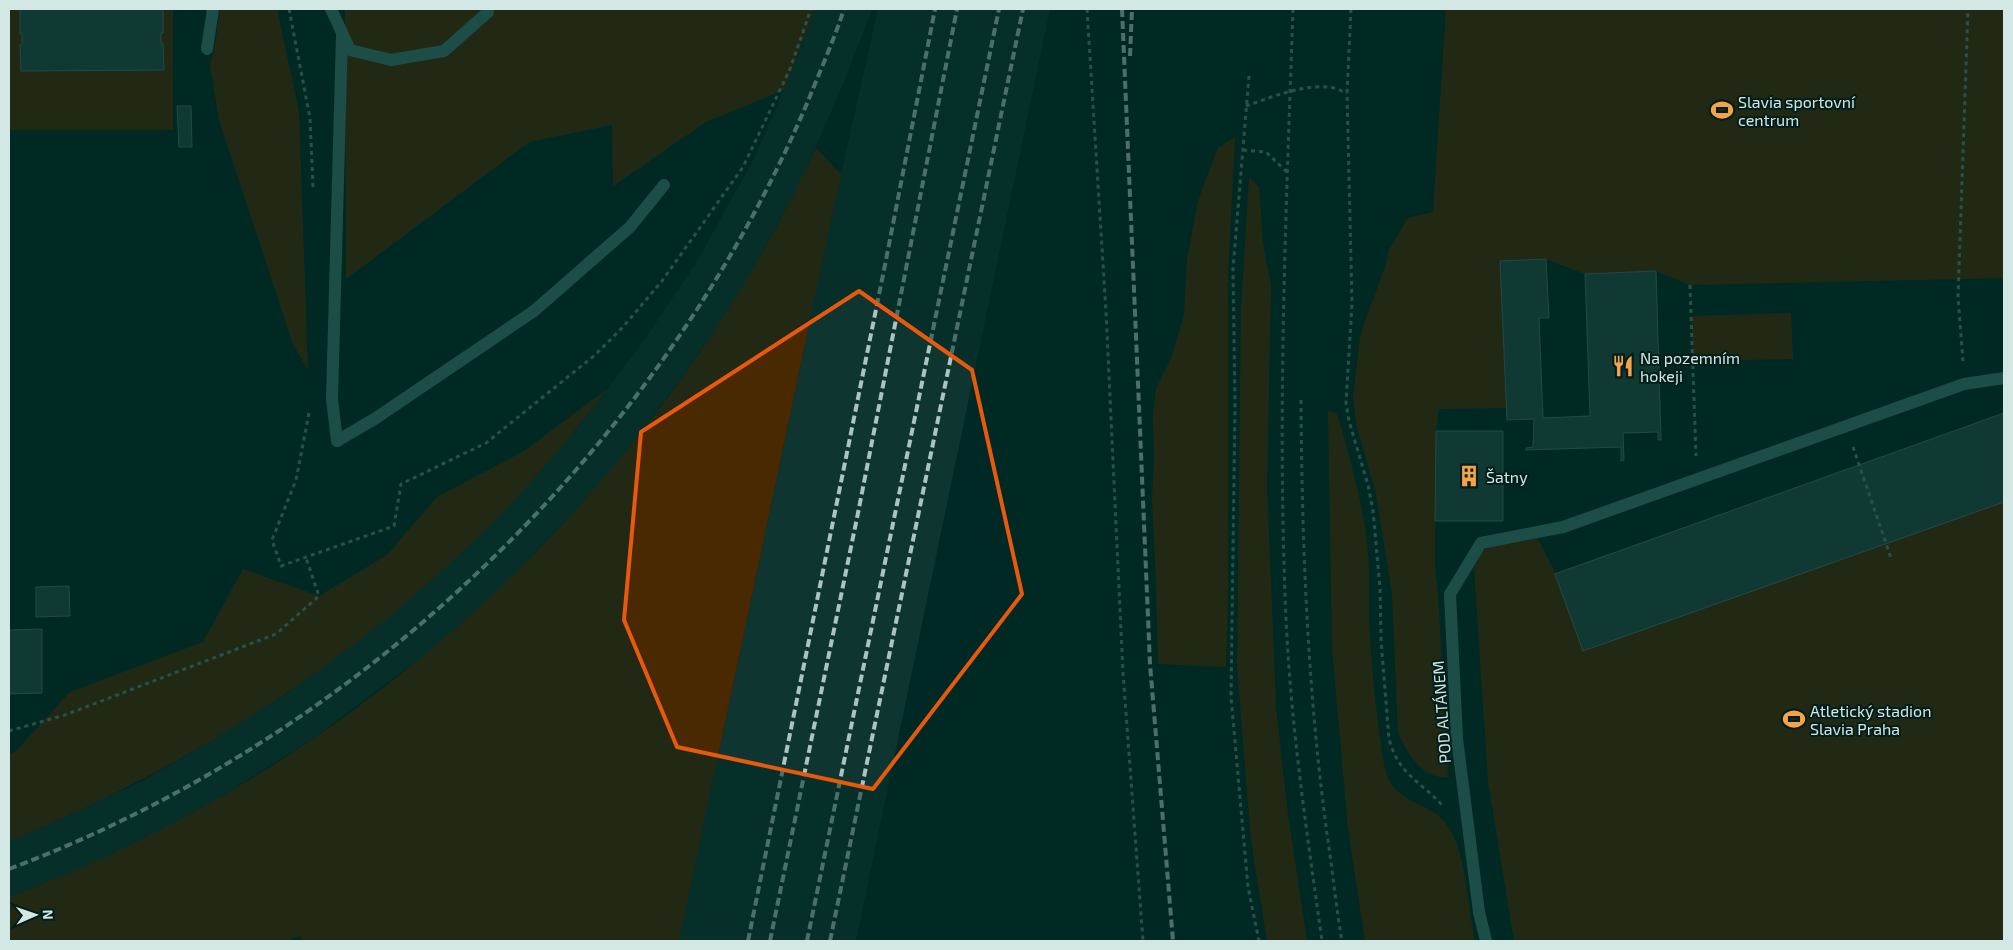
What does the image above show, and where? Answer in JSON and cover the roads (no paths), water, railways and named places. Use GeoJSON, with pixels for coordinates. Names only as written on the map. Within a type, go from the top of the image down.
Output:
{"type":"FeatureCollection","features":[{"type":"Feature","properties":{"kind":"lane"},"geometry":{"type":"LineString","coordinates":[[206,49],[213,9]]}},
{"type":"Feature","properties":{"kind":"lane"},"geometry":{"type":"LineString","coordinates":[[331,9],[350,50],[391,60],[444,50],[488,12]]}},
{"type":"Feature","properties":{"kind":"lane"},"geometry":{"type":"LineString","coordinates":[[342,35],[332,399],[337,441],[384,412],[534,311],[630,227],[664,185]]}},
{"type":"Feature","properties":{"kind":"lane","name":"POD ALTÁNEM"},"geometry":{"type":"LineString","coordinates":[[1486,941],[1479,912],[1457,739],[1450,594],[1481,543],[1563,528],[1964,384],[2004,378]]}},
{"type":"Feature","properties":{"kind":"railway"},"geometry":{"type":"LineString","coordinates":[[9,869],[138,813],[261,742],[378,659],[485,565],[584,461],[671,348],[746,228],[808,101],[844,9]]}},
{"type":"Feature","properties":{"kind":"railway"},"geometry":{"type":"LineString","coordinates":[[748,941],[935,9]]}},
{"type":"Feature","properties":{"kind":"railway"},"geometry":{"type":"LineString","coordinates":[[770,941],[858,513],[957,9]]}},
{"type":"Feature","properties":{"kind":"railway"},"geometry":{"type":"LineString","coordinates":[[807,941],[999,9]]}},
{"type":"Feature","properties":{"kind":"railway"},"geometry":{"type":"LineString","coordinates":[[830,941],[1023,9]]}},
{"type":"Feature","properties":{"kind":"railway"},"geometry":{"type":"LineString","coordinates":[[1122,9],[1150,664],[1173,941]]}},
{"type":"Feature","properties":{"kind":"railway"},"geometry":{"type":"LineString","coordinates":[[1130,56],[1132,9]]}},
{"type":"Feature","properties":{"kind":"place","name":"Slavia sportovní centrum"},"geometry":{"type":"Point","coordinates":[1722,110]}},
{"type":"Feature","properties":{"kind":"place","name":"Na pozemním hokeji"},"geometry":{"type":"Point","coordinates":[1623,366]}},
{"type":"Feature","properties":{"kind":"place","name":"Šatny"},"geometry":{"type":"Point","coordinates":[1469,476]}},
{"type":"Feature","properties":{"kind":"place","name":"Atletický stadion Slavia Praha"},"geometry":{"type":"Point","coordinates":[1794,719]}}]}
